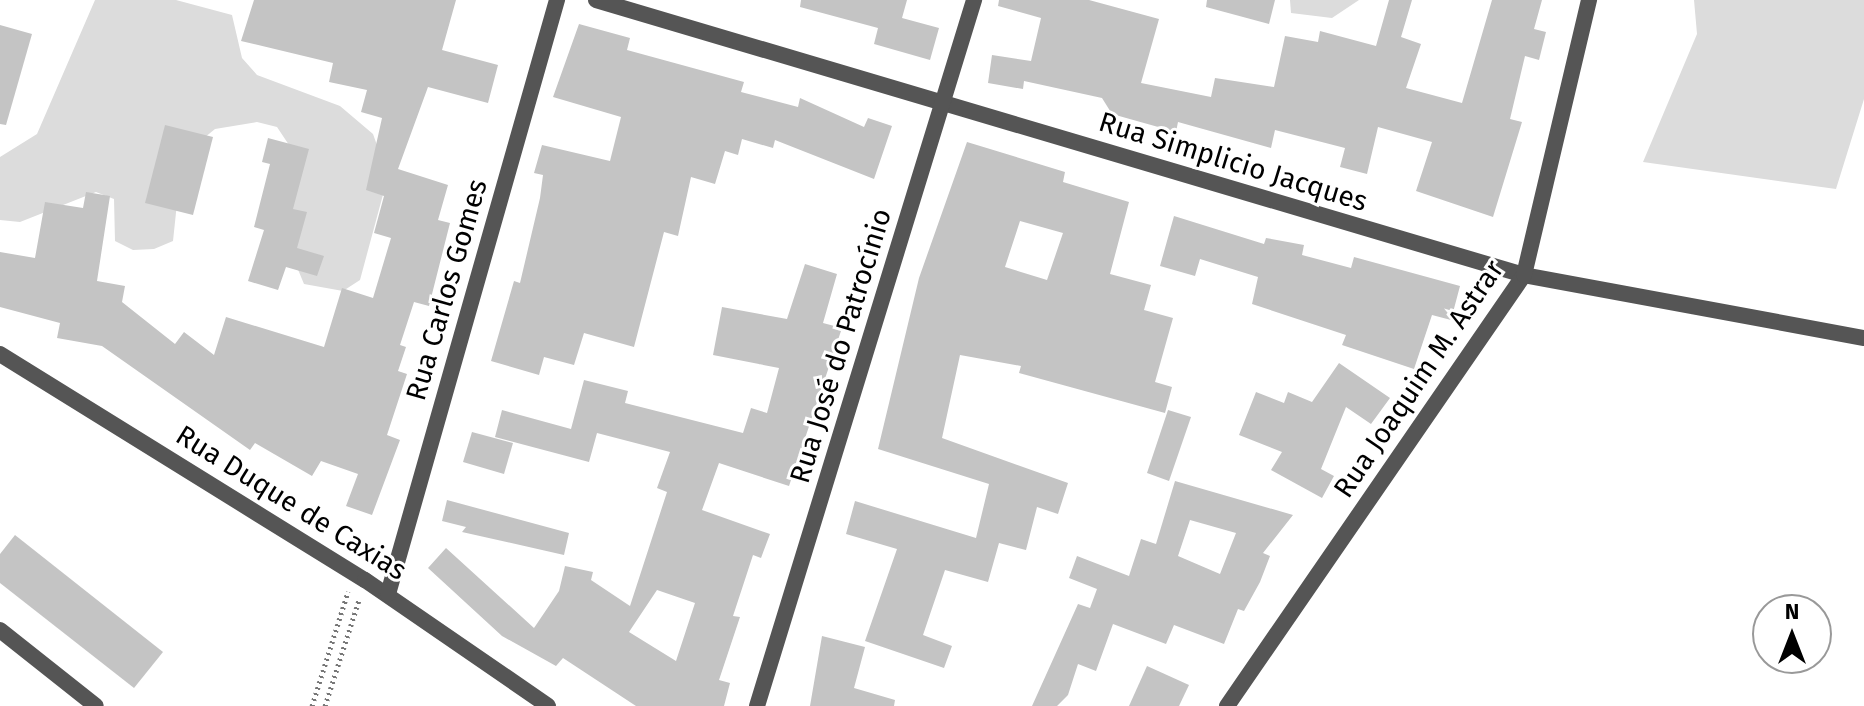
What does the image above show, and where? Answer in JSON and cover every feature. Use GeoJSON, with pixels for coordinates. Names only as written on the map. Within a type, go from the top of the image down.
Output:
{"type":"FeatureCollection","features":[{"type":"Feature","properties":{"kind":"street","name":"Rua Carlos Gomes"},"geometry":{"type":"LineString","coordinates":[[388,594],[557,0]]}},
{"type":"Feature","properties":{"kind":"street","name":"Rua Simplicio Jacques"},"geometry":{"type":"LineString","coordinates":[[596,0],[1524,275],[1864,338]]}},
{"type":"Feature","properties":{"kind":"street","name":"Rua José do Patrocínio"},"geometry":{"type":"LineString","coordinates":[[757,706],[974,0]]}},
{"type":"Feature","properties":{"kind":"street","name":"Rua Joaquim M. Astrar"},"geometry":{"type":"LineString","coordinates":[[1227,706],[1524,275],[1589,0]]}},
{"type":"Feature","properties":{"kind":"street","name":"Rua Duque de Caxias"},"geometry":{"type":"LineString","coordinates":[[0,354],[388,594],[548,706]]}},
{"type":"Feature","properties":{"kind":"street"},"geometry":{"type":"LineString","coordinates":[[0,630],[96,706]]}},
{"type":"Feature","properties":{"kind":"path"},"geometry":{"type":"LineString","coordinates":[[325,706],[365,580]]}},
{"type":"Feature","properties":{"kind":"path"},"geometry":{"type":"LineString","coordinates":[[312,706],[348,592]]}},
{"type":"Feature","properties":{"kind":"shaded area"},"geometry":{"type":"Polygon","coordinates":[[[95,0],[176,0],[232,15],[242,58],[257,75],[340,106],[373,134],[388,176],[360,280],[343,291],[304,284],[280,226],[289,145],[277,127],[257,122],[215,129],[182,156],[173,241],[154,249],[133,250],[115,241],[114,199],[96,192],[20,222],[0,220],[0,157],[37,134],[95,0]]]}},
{"type":"Feature","properties":{"kind":"shaded area"},"geometry":{"type":"Polygon","coordinates":[[[1290,0],[1359,0],[1332,18],[1291,13],[1290,0]]]}},
{"type":"Feature","properties":{"kind":"shaded area"},"geometry":{"type":"Polygon","coordinates":[[[1694,0],[1864,0],[1864,99],[1836,189],[1643,162],[1697,34],[1694,0]]]}},
{"type":"Feature","properties":{"kind":"building"},"geometry":{"type":"Polygon","coordinates":[[[254,0],[456,0],[442,50],[498,65],[488,103],[428,87],[398,169],[448,185],[438,220],[450,223],[429,306],[414,302],[400,345],[406,347],[398,371],[407,374],[387,435],[400,440],[372,515],[346,506],[358,474],[321,461],[312,476],[255,443],[250,450],[102,346],[57,338],[60,323],[0,307],[0,252],[35,258],[45,202],[83,208],[86,192],[110,196],[97,281],[125,286],[122,302],[175,344],[184,332],[214,355],[226,317],[324,347],[342,288],[373,298],[391,238],[374,233],[384,196],[366,190],[382,118],[361,112],[367,90],[329,82],[333,63],[241,41],[254,0]]]}},
{"type":"Feature","properties":{"kind":"building"},"geometry":{"type":"Polygon","coordinates":[[[801,0],[907,0],[902,18],[939,28],[930,60],[874,44],[878,28],[800,7],[801,0]]]}},
{"type":"Feature","properties":{"kind":"building"},"geometry":{"type":"Polygon","coordinates":[[[999,0],[1089,0],[1159,19],[1141,83],[1211,97],[1215,78],[1274,87],[1285,36],[1318,42],[1320,31],[1376,46],[1389,0],[1412,0],[1401,37],[1421,44],[1406,88],[1462,103],[1492,0],[1542,0],[1534,29],[1546,32],[1539,60],[1525,56],[1510,119],[1522,122],[1493,217],[1416,191],[1432,142],[1378,127],[1367,174],[1340,167],[1345,148],[1275,130],[1271,148],[1178,122],[1176,132],[1112,114],[1102,98],[1024,81],[1023,89],[988,83],[992,55],[1031,61],[1041,18],[998,6],[999,0]]]}},
{"type":"Feature","properties":{"kind":"building"},"geometry":{"type":"Polygon","coordinates":[[[1207,0],[1275,0],[1269,24],[1206,7],[1207,0]]]}},
{"type":"Feature","properties":{"kind":"building"},"geometry":{"type":"Polygon","coordinates":[[[579,24],[630,38],[627,50],[744,82],[741,92],[798,107],[800,98],[864,127],[868,118],[892,126],[874,179],[775,140],[773,148],[742,139],[738,155],[725,151],[715,184],[691,177],[678,236],[664,232],[634,347],[584,333],[574,365],[544,357],[539,375],[491,361],[514,281],[520,283],[540,198],[543,175],[534,173],[542,145],[610,161],[621,117],[553,97],[579,24]]]}},
{"type":"Feature","properties":{"kind":"building"},"geometry":{"type":"Polygon","coordinates":[[[0,25],[32,34],[6,125],[0,124],[0,25]]]}},
{"type":"Feature","properties":{"kind":"building"},"geometry":{"type":"Polygon","coordinates":[[[165,125],[213,137],[193,215],[145,203],[165,125]]]}},
{"type":"Feature","properties":{"kind":"building"},"geometry":{"type":"Polygon","coordinates":[[[268,138],[309,149],[293,209],[307,212],[297,248],[324,256],[317,276],[286,267],[278,290],[248,281],[264,230],[254,227],[270,164],[262,162],[268,138]]]}},
{"type":"Feature","properties":{"kind":"building"},"geometry":{"type":"Polygon","coordinates":[[[967,142],[1065,172],[1063,182],[1129,202],[1110,274],[1151,285],[1144,310],[1173,318],[1155,382],[1172,387],[1165,413],[1019,373],[1021,366],[960,355],[942,438],[1068,483],[1058,514],[1037,507],[1026,550],[999,543],[988,582],[945,570],[923,635],[952,646],[944,668],[865,641],[897,549],[846,534],[855,501],[976,538],[989,484],[878,449],[919,278],[967,142]],[[1020,221],[1005,267],[1047,280],[1063,233],[1020,221]]]}},
{"type":"Feature","properties":{"kind":"building"},"geometry":{"type":"Polygon","coordinates":[[[1174,216],[1264,244],[1266,238],[1304,245],[1302,255],[1351,268],[1354,257],[1460,286],[1451,320],[1432,315],[1414,369],[1342,345],[1346,335],[1252,304],[1258,277],[1200,259],[1195,276],[1160,266],[1174,216]]]}},
{"type":"Feature","properties":{"kind":"building"},"geometry":{"type":"Polygon","coordinates":[[[805,264],[837,274],[823,323],[842,328],[789,486],[719,463],[702,510],[770,534],[761,558],[753,555],[733,616],[740,617],[719,680],[730,683],[724,706],[636,706],[563,658],[556,666],[502,636],[428,568],[446,548],[534,628],[559,591],[565,566],[593,572],[591,580],[630,606],[667,492],[657,488],[670,452],[597,433],[589,462],[495,437],[502,410],[571,429],[584,380],[628,391],[625,403],[743,433],[751,408],[767,413],[779,368],[713,355],[722,307],[787,319],[805,264]],[[657,590],[629,632],[676,661],[695,603],[657,590]]]}},
{"type":"Feature","properties":{"kind":"building"},"geometry":{"type":"Polygon","coordinates":[[[1339,363],[1390,398],[1371,424],[1346,407],[1321,469],[1334,476],[1322,498],[1271,470],[1282,452],[1239,435],[1256,392],[1284,403],[1288,392],[1312,402],[1339,363]]]}},
{"type":"Feature","properties":{"kind":"building"},"geometry":{"type":"Polygon","coordinates":[[[1168,410],[1191,417],[1169,481],[1147,473],[1168,410]]]}},
{"type":"Feature","properties":{"kind":"building"},"geometry":{"type":"Polygon","coordinates":[[[472,432],[513,443],[504,474],[463,462],[472,432]]]}},
{"type":"Feature","properties":{"kind":"building"},"geometry":{"type":"Polygon","coordinates":[[[1175,481],[1293,515],[1263,553],[1270,556],[1260,582],[1244,611],[1238,609],[1224,644],[1174,625],[1166,644],[1113,624],[1096,671],[1078,664],[1068,695],[1057,706],[1032,706],[1078,604],[1090,608],[1097,589],[1069,578],[1077,556],[1129,576],[1141,539],[1156,544],[1175,481]],[[1190,520],[1178,556],[1220,574],[1236,533],[1190,520]]]}},
{"type":"Feature","properties":{"kind":"building"},"geometry":{"type":"Polygon","coordinates":[[[447,500],[569,533],[564,555],[462,532],[466,527],[442,521],[447,500]]]}},
{"type":"Feature","properties":{"kind":"building"},"geometry":{"type":"Polygon","coordinates":[[[15,535],[163,652],[134,688],[0,583],[0,554],[15,535]]]}},
{"type":"Feature","properties":{"kind":"building"},"geometry":{"type":"Polygon","coordinates":[[[822,636],[865,647],[854,688],[895,700],[894,706],[810,706],[822,636]]]}},
{"type":"Feature","properties":{"kind":"building"},"geometry":{"type":"Polygon","coordinates":[[[1147,666],[1189,685],[1179,706],[1129,706],[1147,666]]]}}]}
